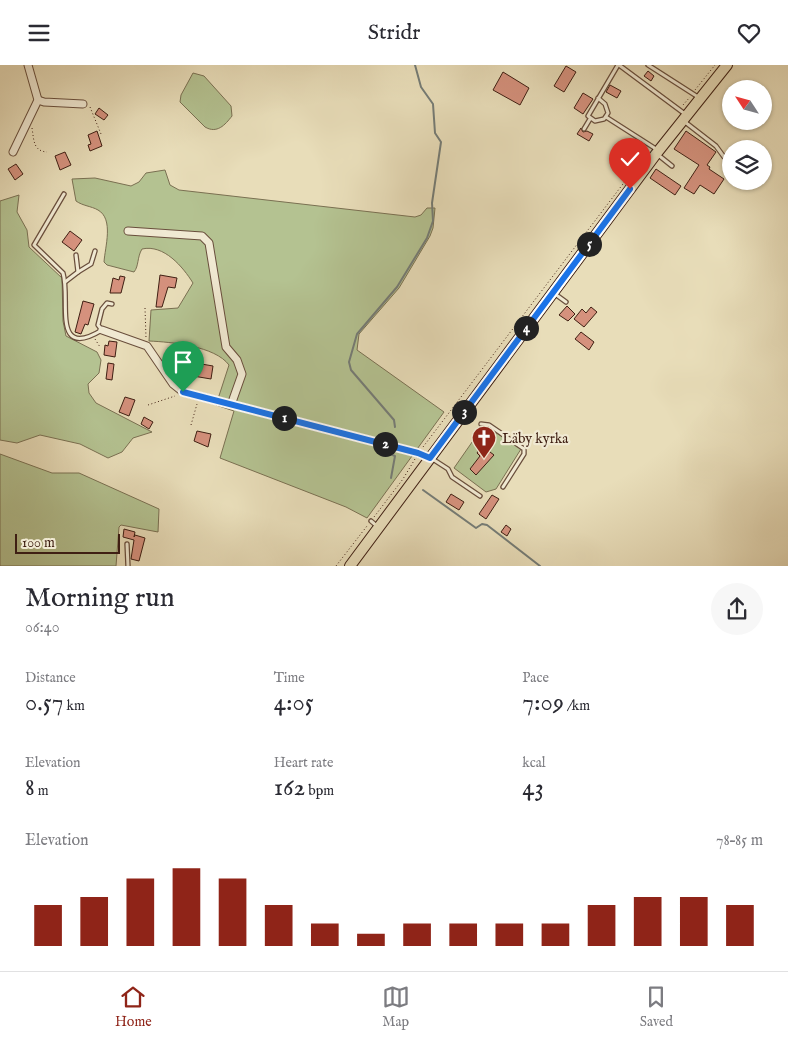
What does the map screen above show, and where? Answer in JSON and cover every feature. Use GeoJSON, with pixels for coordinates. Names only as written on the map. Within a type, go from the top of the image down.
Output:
{"type":"FeatureCollection","features":[{"type":"Feature","properties":{"kind":"main road"},"geometry":{"type":"LineString","coordinates":[[350,566],[375,524],[430,458],[657,153],[696,96],[727,65]]}},
{"type":"Feature","properties":{"kind":"street"},"geometry":{"type":"LineString","coordinates":[[13,153],[26,121],[38,100],[28,65]]}},
{"type":"Feature","properties":{"kind":"street"},"geometry":{"type":"LineString","coordinates":[[38,100],[83,104]]}},
{"type":"Feature","properties":{"kind":"street"},"geometry":{"type":"LineString","coordinates":[[128,231],[202,236],[209,243],[226,347],[236,360],[242,374],[231,405]]}},
{"type":"Feature","properties":{"kind":"street"},"geometry":{"type":"LineString","coordinates":[[99,332],[147,346],[173,384],[185,392],[418,453],[430,458]]}},
{"type":"Feature","properties":{"kind":"lane"},"geometry":{"type":"LineString","coordinates":[[584,129],[590,119],[588,116],[619,65],[683,115],[716,146],[722,154]]}},
{"type":"Feature","properties":{"kind":"lane"},"geometry":{"type":"LineString","coordinates":[[648,65],[696,96]]}},
{"type":"Feature","properties":{"kind":"lane"},"geometry":{"type":"LineString","coordinates":[[590,119],[602,121],[606,117],[606,107],[598,98]]}},
{"type":"Feature","properties":{"kind":"lane"},"geometry":{"type":"LineString","coordinates":[[606,117],[672,166]]}},
{"type":"Feature","properties":{"kind":"lane"},"geometry":{"type":"LineString","coordinates":[[64,194],[34,245],[61,271],[69,335],[75,339],[83,339],[99,332],[98,325],[102,309],[107,303],[112,303]]}},
{"type":"Feature","properties":{"kind":"lane"},"geometry":{"type":"LineString","coordinates":[[64,283],[90,264],[95,251]]}},
{"type":"Feature","properties":{"kind":"lane"},"geometry":{"type":"LineString","coordinates":[[76,255],[78,272]]}},
{"type":"Feature","properties":{"kind":"lane"},"geometry":{"type":"LineString","coordinates":[[552,293],[566,303]]}},
{"type":"Feature","properties":{"kind":"lane"},"geometry":{"type":"LineString","coordinates":[[481,424],[489,425],[524,449],[524,454],[503,487]]}},
{"type":"Feature","properties":{"kind":"lane"},"geometry":{"type":"LineString","coordinates":[[430,458],[448,469],[452,477],[480,497]]}},
{"type":"Feature","properties":{"kind":"lane"},"geometry":{"type":"LineString","coordinates":[[126,544],[128,566]]}},
{"type":"Feature","properties":{"kind":"path"},"geometry":{"type":"LineString","coordinates":[[683,115],[715,65]]}},
{"type":"Feature","properties":{"kind":"path"},"geometry":{"type":"LineString","coordinates":[[83,104],[93,110],[101,134]]}},
{"type":"Feature","properties":{"kind":"path"},"geometry":{"type":"LineString","coordinates":[[32,125],[35,147],[38,150],[47,152]]}},
{"type":"Feature","properties":{"kind":"path"},"geometry":{"type":"LineString","coordinates":[[336,566],[375,524],[418,453],[622,181],[634,171]]}},
{"type":"Feature","properties":{"kind":"path"},"geometry":{"type":"LineString","coordinates":[[145,308],[147,346]]}},
{"type":"Feature","properties":{"kind":"path"},"geometry":{"type":"LineString","coordinates":[[99,332],[96,341],[100,347]]}},
{"type":"Feature","properties":{"kind":"path"},"geometry":{"type":"LineString","coordinates":[[148,405],[185,392]]}},
{"type":"Feature","properties":{"kind":"path"},"geometry":{"type":"LineString","coordinates":[[191,425],[200,397]]}},
{"type":"Feature","properties":{"kind":"green space"},"geometry":{"type":"Polygon","coordinates":[[[193,73],[204,76],[231,106],[232,116],[220,128],[209,129],[205,127],[180,102],[181,95],[193,73]]]}},
{"type":"Feature","properties":{"kind":"green space"},"geometry":{"type":"Polygon","coordinates":[[[165,170],[170,185],[179,190],[415,217],[421,215],[427,208],[435,208],[433,228],[430,236],[399,288],[359,334],[357,350],[444,412],[367,518],[346,507],[220,458],[234,411],[216,405],[229,365],[214,353],[203,349],[180,344],[149,341],[151,310],[178,308],[193,283],[172,258],[165,253],[150,248],[142,249],[134,272],[107,265],[104,262],[107,234],[106,220],[98,210],[76,201],[72,179],[95,178],[131,186],[139,182],[146,173],[165,170]]]}},
{"type":"Feature","properties":{"kind":"green space"},"geometry":{"type":"Polygon","coordinates":[[[19,195],[17,212],[27,230],[29,247],[62,278],[63,321],[66,336],[97,352],[101,360],[99,373],[88,384],[89,393],[96,403],[152,432],[133,438],[122,452],[108,458],[80,444],[40,435],[17,443],[0,440],[0,201],[19,195]]]}},
{"type":"Feature","properties":{"kind":"green space"},"geometry":{"type":"Polygon","coordinates":[[[484,425],[521,449],[496,489],[486,492],[454,468],[484,425]]]}},
{"type":"Feature","properties":{"kind":"green space"},"geometry":{"type":"Polygon","coordinates":[[[0,454],[52,473],[79,473],[159,509],[158,532],[121,525],[119,527],[116,566],[0,566],[0,454]]]}},
{"type":"Feature","properties":{"kind":"building"},"geometry":{"type":"Polygon","coordinates":[[[566,66],[576,72],[564,92],[554,86],[566,66]]]}},
{"type":"Feature","properties":{"kind":"building"},"geometry":{"type":"Polygon","coordinates":[[[648,71],[654,76],[651,81],[644,76],[648,71]]]}},
{"type":"Feature","properties":{"kind":"building"},"geometry":{"type":"Polygon","coordinates":[[[503,72],[529,88],[520,105],[493,90],[503,72]]]}},
{"type":"Feature","properties":{"kind":"building"},"geometry":{"type":"Polygon","coordinates":[[[610,85],[621,91],[617,98],[606,92],[610,85]]]}},
{"type":"Feature","properties":{"kind":"building"},"geometry":{"type":"Polygon","coordinates":[[[583,93],[593,99],[583,114],[574,108],[583,93]]]}},
{"type":"Feature","properties":{"kind":"building"},"geometry":{"type":"Polygon","coordinates":[[[99,108],[108,115],[104,120],[95,114],[99,108]]]}},
{"type":"Feature","properties":{"kind":"building"},"geometry":{"type":"Polygon","coordinates":[[[581,128],[583,132],[587,131],[593,134],[589,141],[577,134],[581,128]]]}},
{"type":"Feature","properties":{"kind":"building"},"geometry":{"type":"Polygon","coordinates":[[[97,131],[102,146],[90,151],[88,145],[91,144],[88,135],[97,131]]]}},
{"type":"Feature","properties":{"kind":"building"},"geometry":{"type":"Polygon","coordinates":[[[686,131],[716,152],[707,165],[710,167],[709,169],[722,178],[722,182],[714,194],[700,185],[694,194],[684,188],[699,165],[674,149],[686,131]]]}},
{"type":"Feature","properties":{"kind":"building"},"geometry":{"type":"Polygon","coordinates":[[[65,152],[71,165],[60,170],[55,156],[65,152]]]}},
{"type":"Feature","properties":{"kind":"building"},"geometry":{"type":"Polygon","coordinates":[[[16,164],[23,174],[15,180],[8,169],[16,164]]]}},
{"type":"Feature","properties":{"kind":"building"},"geometry":{"type":"Polygon","coordinates":[[[656,169],[681,186],[675,195],[650,178],[656,169]]]}},
{"type":"Feature","properties":{"kind":"building"},"geometry":{"type":"Polygon","coordinates":[[[70,231],[82,240],[74,251],[62,242],[70,231]]]}},
{"type":"Feature","properties":{"kind":"building"},"geometry":{"type":"Polygon","coordinates":[[[160,275],[177,278],[175,288],[168,287],[162,307],[156,307],[160,275]]]}},
{"type":"Feature","properties":{"kind":"building"},"geometry":{"type":"Polygon","coordinates":[[[120,276],[125,277],[121,293],[110,293],[113,278],[119,280],[120,276]]]}},
{"type":"Feature","properties":{"kind":"building"},"geometry":{"type":"Polygon","coordinates":[[[83,301],[94,304],[88,325],[85,324],[81,334],[75,332],[83,301]]]}},
{"type":"Feature","properties":{"kind":"building"},"geometry":{"type":"Polygon","coordinates":[[[567,306],[575,314],[568,321],[559,315],[567,306]]]}},
{"type":"Feature","properties":{"kind":"building"},"geometry":{"type":"Polygon","coordinates":[[[591,307],[597,312],[584,327],[574,319],[582,309],[586,313],[591,307]]]}},
{"type":"Feature","properties":{"kind":"building"},"geometry":{"type":"Polygon","coordinates":[[[581,332],[594,342],[589,350],[575,339],[581,332]]]}},
{"type":"Feature","properties":{"kind":"building"},"geometry":{"type":"Polygon","coordinates":[[[109,341],[117,342],[115,357],[104,355],[105,345],[108,346],[109,341]]]}},
{"type":"Feature","properties":{"kind":"building"},"geometry":{"type":"Polygon","coordinates":[[[174,345],[192,349],[190,362],[213,366],[211,379],[187,375],[186,384],[177,380],[173,375],[176,359],[171,358],[174,345]]]}},
{"type":"Feature","properties":{"kind":"building"},"geometry":{"type":"Polygon","coordinates":[[[108,363],[114,364],[112,380],[106,379],[108,363]]]}},
{"type":"Feature","properties":{"kind":"building"},"geometry":{"type":"Polygon","coordinates":[[[125,397],[135,400],[129,416],[119,412],[125,397]]]}},
{"type":"Feature","properties":{"kind":"building"},"geometry":{"type":"Polygon","coordinates":[[[144,417],[153,422],[149,429],[141,424],[144,417]]]}},
{"type":"Feature","properties":{"kind":"building"},"geometry":{"type":"Polygon","coordinates":[[[197,431],[211,434],[208,447],[194,441],[197,431]]]}},
{"type":"Feature","properties":{"kind":"building","name":"Läby kyrka"},"geometry":{"type":"Polygon","coordinates":[[[482,446],[494,455],[476,475],[470,469],[480,456],[477,453],[482,446]]]}},
{"type":"Feature","properties":{"kind":"building"},"geometry":{"type":"Polygon","coordinates":[[[451,494],[464,502],[459,510],[446,502],[451,494]]]}},
{"type":"Feature","properties":{"kind":"building"},"geometry":{"type":"Polygon","coordinates":[[[492,495],[499,499],[486,519],[479,514],[492,495]]]}},
{"type":"Feature","properties":{"kind":"building"},"geometry":{"type":"Polygon","coordinates":[[[506,525],[511,529],[507,536],[501,532],[506,525]]]}},
{"type":"Feature","properties":{"kind":"building"},"geometry":{"type":"Polygon","coordinates":[[[124,529],[135,532],[134,537],[135,535],[145,538],[139,561],[131,559],[134,540],[123,537],[124,529]]]}},
{"type":"Feature","properties":{"kind":"waterway"},"geometry":{"type":"LineString","coordinates":[[395,427],[394,420],[351,370],[349,362],[357,334],[397,287],[427,238],[433,221],[432,203],[441,142],[435,133],[433,104],[421,87],[415,65]]}},
{"type":"Feature","properties":{"kind":"waterway"},"geometry":{"type":"LineString","coordinates":[[387,449],[390,454],[395,456],[391,478]]}},
{"type":"Feature","properties":{"kind":"waterway"},"geometry":{"type":"LineString","coordinates":[[423,490],[476,528],[482,524],[487,525],[540,566]]}},
{"type":"Feature","properties":{"kind":"place","name":"Läby kyrka"},"geometry":{"type":"Point","coordinates":[484,459]}},
{"type":"Feature","properties":{"kind":"route"},"geometry":{"type":"LineString","coordinates":[[183,392],[306,423],[418,453],[430,458],[630,189]]}}]}
